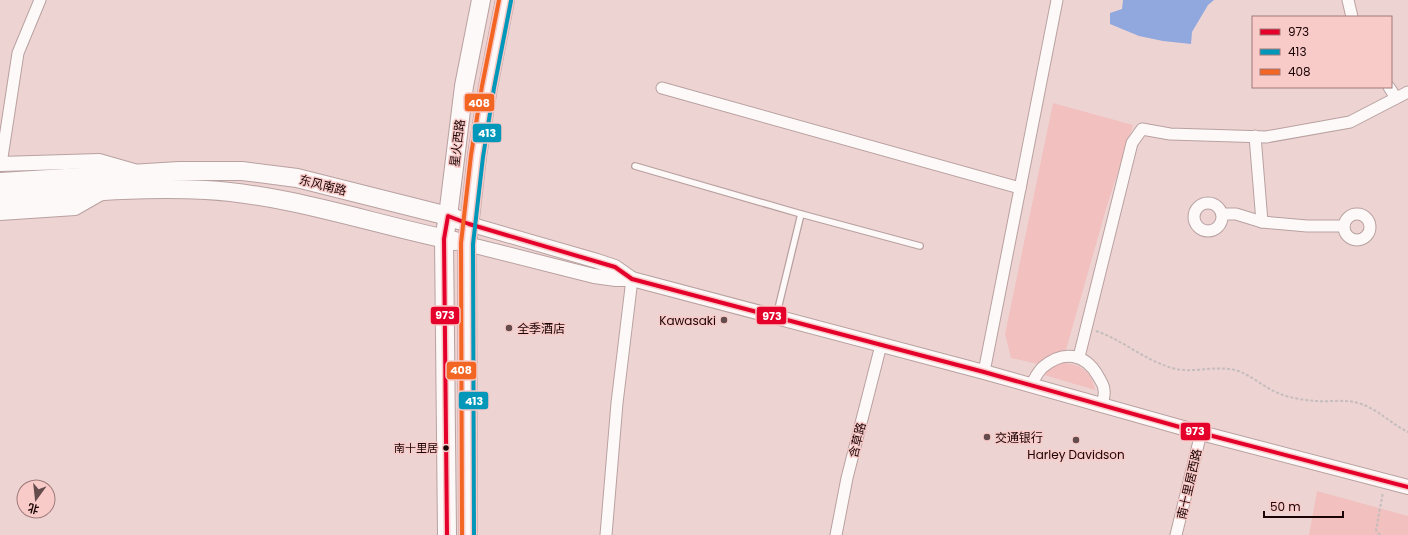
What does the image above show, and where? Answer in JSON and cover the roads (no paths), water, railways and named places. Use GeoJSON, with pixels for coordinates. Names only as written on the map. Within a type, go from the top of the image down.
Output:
{"type":"FeatureCollection","features":[{"type":"Feature","properties":{"kind":"main road","name":"星火西路"},"geometry":{"type":"LineString","coordinates":[[447,535],[444,239],[464,86],[481,0]]}},
{"type":"Feature","properties":{"kind":"main road","name":"星火西路"},"geometry":{"type":"LineString","coordinates":[[468,535],[467,244],[477,156],[505,0]]}},
{"type":"Feature","properties":{"kind":"main road","name":"东风南路"},"geometry":{"type":"LineString","coordinates":[[0,182],[180,171],[242,171],[297,178],[448,216],[469,224]]}},
{"type":"Feature","properties":{"kind":"main road","name":"东风南路"},"geometry":{"type":"LineString","coordinates":[[0,199],[104,191],[163,189],[207,190],[279,199],[467,244]]}},
{"type":"Feature","properties":{"kind":"street"},"geometry":{"type":"LineString","coordinates":[[40,0],[18,53],[1,164],[99,161],[140,173]]}},
{"type":"Feature","properties":{"kind":"street"},"geometry":{"type":"LineString","coordinates":[[984,372],[1057,0]]}},
{"type":"Feature","properties":{"kind":"street"},"geometry":{"type":"LineString","coordinates":[[1348,0],[1352,16]]}},
{"type":"Feature","properties":{"kind":"street"},"geometry":{"type":"LineString","coordinates":[[662,88],[1020,188]]}},
{"type":"Feature","properties":{"kind":"street"},"geometry":{"type":"LineString","coordinates":[[1391,88],[1396,98]]}},
{"type":"Feature","properties":{"kind":"street"},"geometry":{"type":"LineString","coordinates":[[1079,358],[1132,143],[1142,129],[1170,134],[1266,137],[1350,122],[1408,92]]}},
{"type":"Feature","properties":{"kind":"street"},"geometry":{"type":"LineString","coordinates":[[1255,136],[1262,222]]}},
{"type":"Feature","properties":{"kind":"street"},"geometry":{"type":"LineString","coordinates":[[0,213],[75,208],[104,191]]}},
{"type":"Feature","properties":{"kind":"street"},"geometry":{"type":"LineString","coordinates":[[1222,214],[1236,214],[1262,222],[1307,226],[1344,226]]}},
{"type":"Feature","properties":{"kind":"street","name":"东风南路"},"geometry":{"type":"LineString","coordinates":[[469,224],[615,267],[632,279]]}},
{"type":"Feature","properties":{"kind":"street","name":"东风南路"},"geometry":{"type":"LineString","coordinates":[[467,244],[594,276],[616,280],[632,279],[984,372],[1201,433],[1408,487]]}},
{"type":"Feature","properties":{"kind":"street"},"geometry":{"type":"LineString","coordinates":[[606,535],[617,403],[632,279]]}},
{"type":"Feature","properties":{"kind":"street","name":"含草路"},"geometry":{"type":"LineString","coordinates":[[836,535],[847,478],[881,345]]}},
{"type":"Feature","properties":{"kind":"street"},"geometry":{"type":"LineString","coordinates":[[1031,385],[1041,368],[1051,361],[1057,358],[1079,358],[1090,364],[1105,390],[1102,405]]}},
{"type":"Feature","properties":{"kind":"street","name":"南十里居西路"},"geometry":{"type":"LineString","coordinates":[[1176,535],[1201,433]]}},
{"type":"Feature","properties":{"kind":"lane"},"geometry":{"type":"LineString","coordinates":[[635,166],[801,214],[920,246]]}},
{"type":"Feature","properties":{"kind":"lane"},"geometry":{"type":"LineString","coordinates":[[776,317],[801,214]]}},
{"type":"Feature","properties":{"kind":"water"},"geometry":{"type":"Polygon","coordinates":[[[1123,0],[1214,0],[1208,5],[1192,32],[1191,44],[1163,41],[1139,36],[1110,24],[1110,13],[1122,9],[1123,0]]]}},
{"type":"Feature","properties":{"kind":"place","name":"Kawasaki"},"geometry":{"type":"Point","coordinates":[724,320]}},
{"type":"Feature","properties":{"kind":"place","name":"全季酒店"},"geometry":{"type":"Point","coordinates":[509,328]}},
{"type":"Feature","properties":{"kind":"place","name":"交通银行"},"geometry":{"type":"Point","coordinates":[987,437]}},
{"type":"Feature","properties":{"kind":"place","name":"Harley Davidson"},"geometry":{"type":"Point","coordinates":[1076,440]}},
{"type":"Feature","properties":{"kind":"place","name":"南十里居"},"geometry":{"type":"Point","coordinates":[446,448]}}]}
